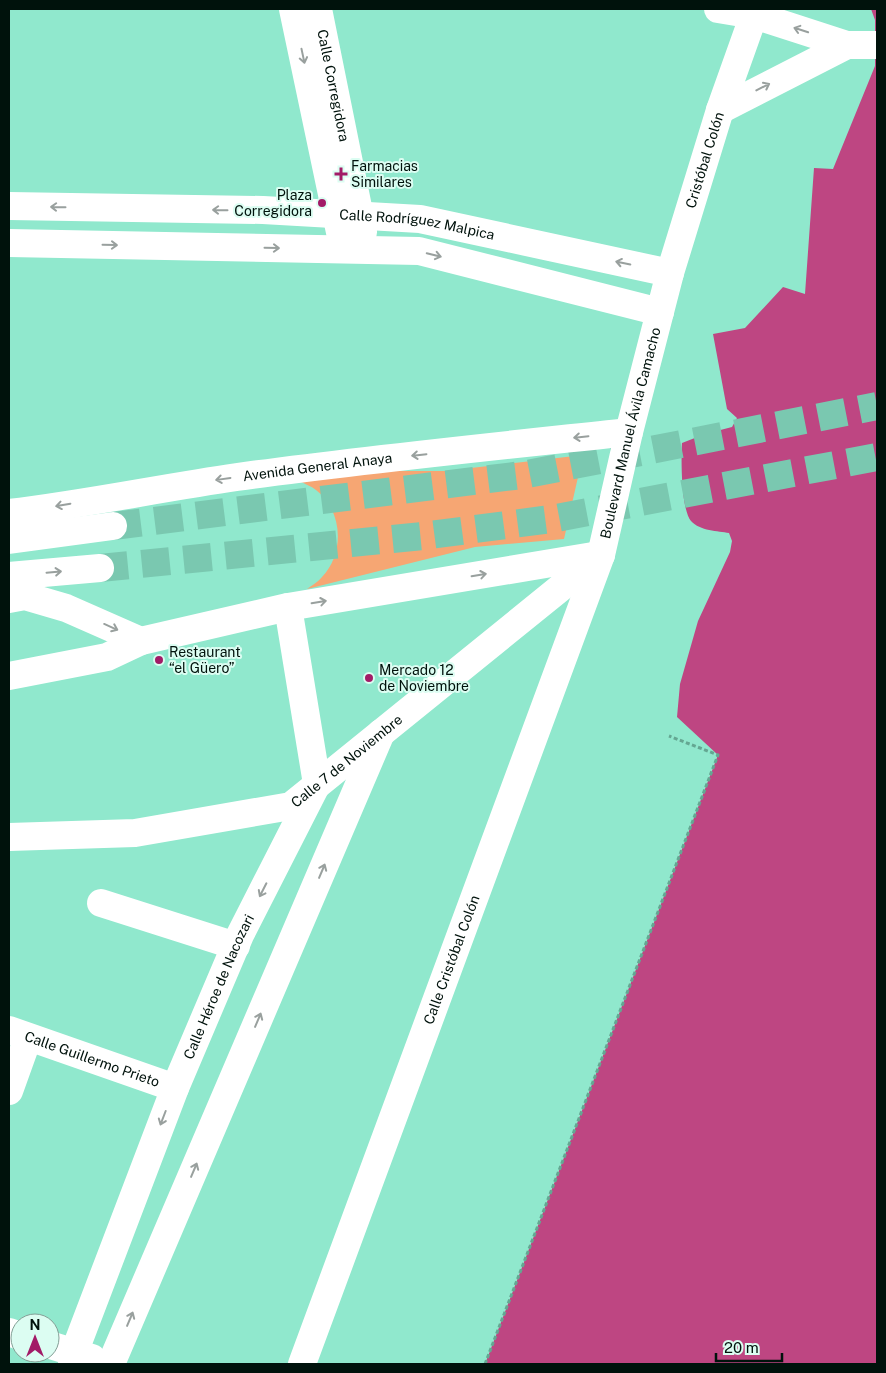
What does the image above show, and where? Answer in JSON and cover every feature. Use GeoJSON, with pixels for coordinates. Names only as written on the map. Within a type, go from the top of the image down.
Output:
{"type":"FeatureCollection","features":[{"type":"Feature","properties":{"kind":"street","name":"Calle Corregidora"},"geometry":{"type":"LineString","coordinates":[[293,9],[348,215]]}},
{"type":"Feature","properties":{"kind":"street","name":"Calle Corregidora"},"geometry":{"type":"LineString","coordinates":[[318,9],[348,215],[355,250]]}},
{"type":"Feature","properties":{"kind":"street"},"geometry":{"type":"LineString","coordinates":[[718,9],[755,12],[847,45],[877,45]]}},
{"type":"Feature","properties":{"kind":"street","name":"Cristóbal Colón"},"geometry":{"type":"LineString","coordinates":[[660,312],[670,273],[720,110],[755,12]]}},
{"type":"Feature","properties":{"kind":"street"},"geometry":{"type":"LineString","coordinates":[[720,110],[847,45]]}},
{"type":"Feature","properties":{"kind":"street","name":"Calle Rodríguez Malpica"},"geometry":{"type":"LineString","coordinates":[[9,206],[254,210],[420,219],[670,273]]}},
{"type":"Feature","properties":{"kind":"street","name":"Calle Rodríguez Malpica"},"geometry":{"type":"LineString","coordinates":[[9,243],[419,251],[660,312]]}},
{"type":"Feature","properties":{"kind":"street","name":"Boulevard Manuel Ávila Camacho"},"geometry":{"type":"LineString","coordinates":[[601,555],[629,432],[660,312]]}},
{"type":"Feature","properties":{"kind":"street","name":"Avenida General Anaya"},"geometry":{"type":"LineString","coordinates":[[9,513],[186,484],[332,464],[629,432]]}},
{"type":"Feature","properties":{"kind":"street"},"geometry":{"type":"LineString","coordinates":[[9,540],[113,526]]}},
{"type":"Feature","properties":{"kind":"street"},"geometry":{"type":"LineString","coordinates":[[9,676],[107,657],[141,641],[288,607],[601,555]]}},
{"type":"Feature","properties":{"kind":"street","name":"Calle 7 de Noviembre"},"geometry":{"type":"LineString","coordinates":[[9,836],[145,831],[291,806],[601,555]]}},
{"type":"Feature","properties":{"kind":"street","name":"Calle Cristóbal Colón"},"geometry":{"type":"LineString","coordinates":[[302,1364],[601,555]]}},
{"type":"Feature","properties":{"kind":"street"},"geometry":{"type":"LineString","coordinates":[[9,576],[100,568]]}},
{"type":"Feature","properties":{"kind":"street"},"geometry":{"type":"LineString","coordinates":[[9,599],[25,596],[66,608],[141,641]]}},
{"type":"Feature","properties":{"kind":"street"},"geometry":{"type":"LineString","coordinates":[[288,607],[318,784]]}},
{"type":"Feature","properties":{"kind":"street"},"geometry":{"type":"LineString","coordinates":[[66,1354],[111,1364],[381,733]]}},
{"type":"Feature","properties":{"kind":"street","name":"Calle Héroe de Nacozari"},"geometry":{"type":"LineString","coordinates":[[66,1354],[175,1088],[236,946],[318,784]]}},
{"type":"Feature","properties":{"kind":"street"},"geometry":{"type":"LineString","coordinates":[[101,903],[236,946]]}},
{"type":"Feature","properties":{"kind":"street"},"geometry":{"type":"LineString","coordinates":[[9,1091],[19,1034]]}},
{"type":"Feature","properties":{"kind":"street","name":"Calle Guillermo Prieto"},"geometry":{"type":"LineString","coordinates":[[19,1034],[175,1088]]}},
{"type":"Feature","properties":{"kind":"path"},"geometry":{"type":"LineString","coordinates":[[485,1364],[718,755],[669,736]]}},
{"type":"Feature","properties":{"kind":"shaded area"},"geometry":{"type":"Polygon","coordinates":[[[871,9],[877,9],[877,1364],[485,1364],[718,755],[677,717],[680,684],[698,621],[730,552],[732,541],[729,533],[704,529],[691,521],[685,506],[682,484],[682,443],[705,434],[732,427],[737,418],[727,409],[713,334],[745,328],[783,287],[805,294],[814,168],[833,169],[875,66],[875,20],[871,9]]]}},
{"type":"Feature","properties":{"kind":"shaded area"},"geometry":{"type":"Polygon","coordinates":[[[583,455],[564,539],[475,547],[307,589],[320,579],[335,556],[338,532],[332,509],[325,499],[314,489],[299,481],[367,471],[445,471],[583,455]]]}},
{"type":"Feature","properties":{"kind":"tunnel"},"geometry":{"type":"LineString","coordinates":[[113,526],[522,475],[877,406]]}},
{"type":"Feature","properties":{"kind":"tunnel"},"geometry":{"type":"LineString","coordinates":[[100,568],[423,536],[551,519],[877,457]]}},
{"type":"Feature","properties":{"kind":"place","name":"Farmacias Similares"},"geometry":{"type":"Point","coordinates":[341,174]}},
{"type":"Feature","properties":{"kind":"place","name":"Plaza Corregidora"},"geometry":{"type":"Point","coordinates":[322,203]}},
{"type":"Feature","properties":{"kind":"place","name":"Restaurant “el Güero”"},"geometry":{"type":"Point","coordinates":[159,660]}},
{"type":"Feature","properties":{"kind":"place","name":"Mercado 12 de Noviembre"},"geometry":{"type":"Point","coordinates":[369,678]}}]}
